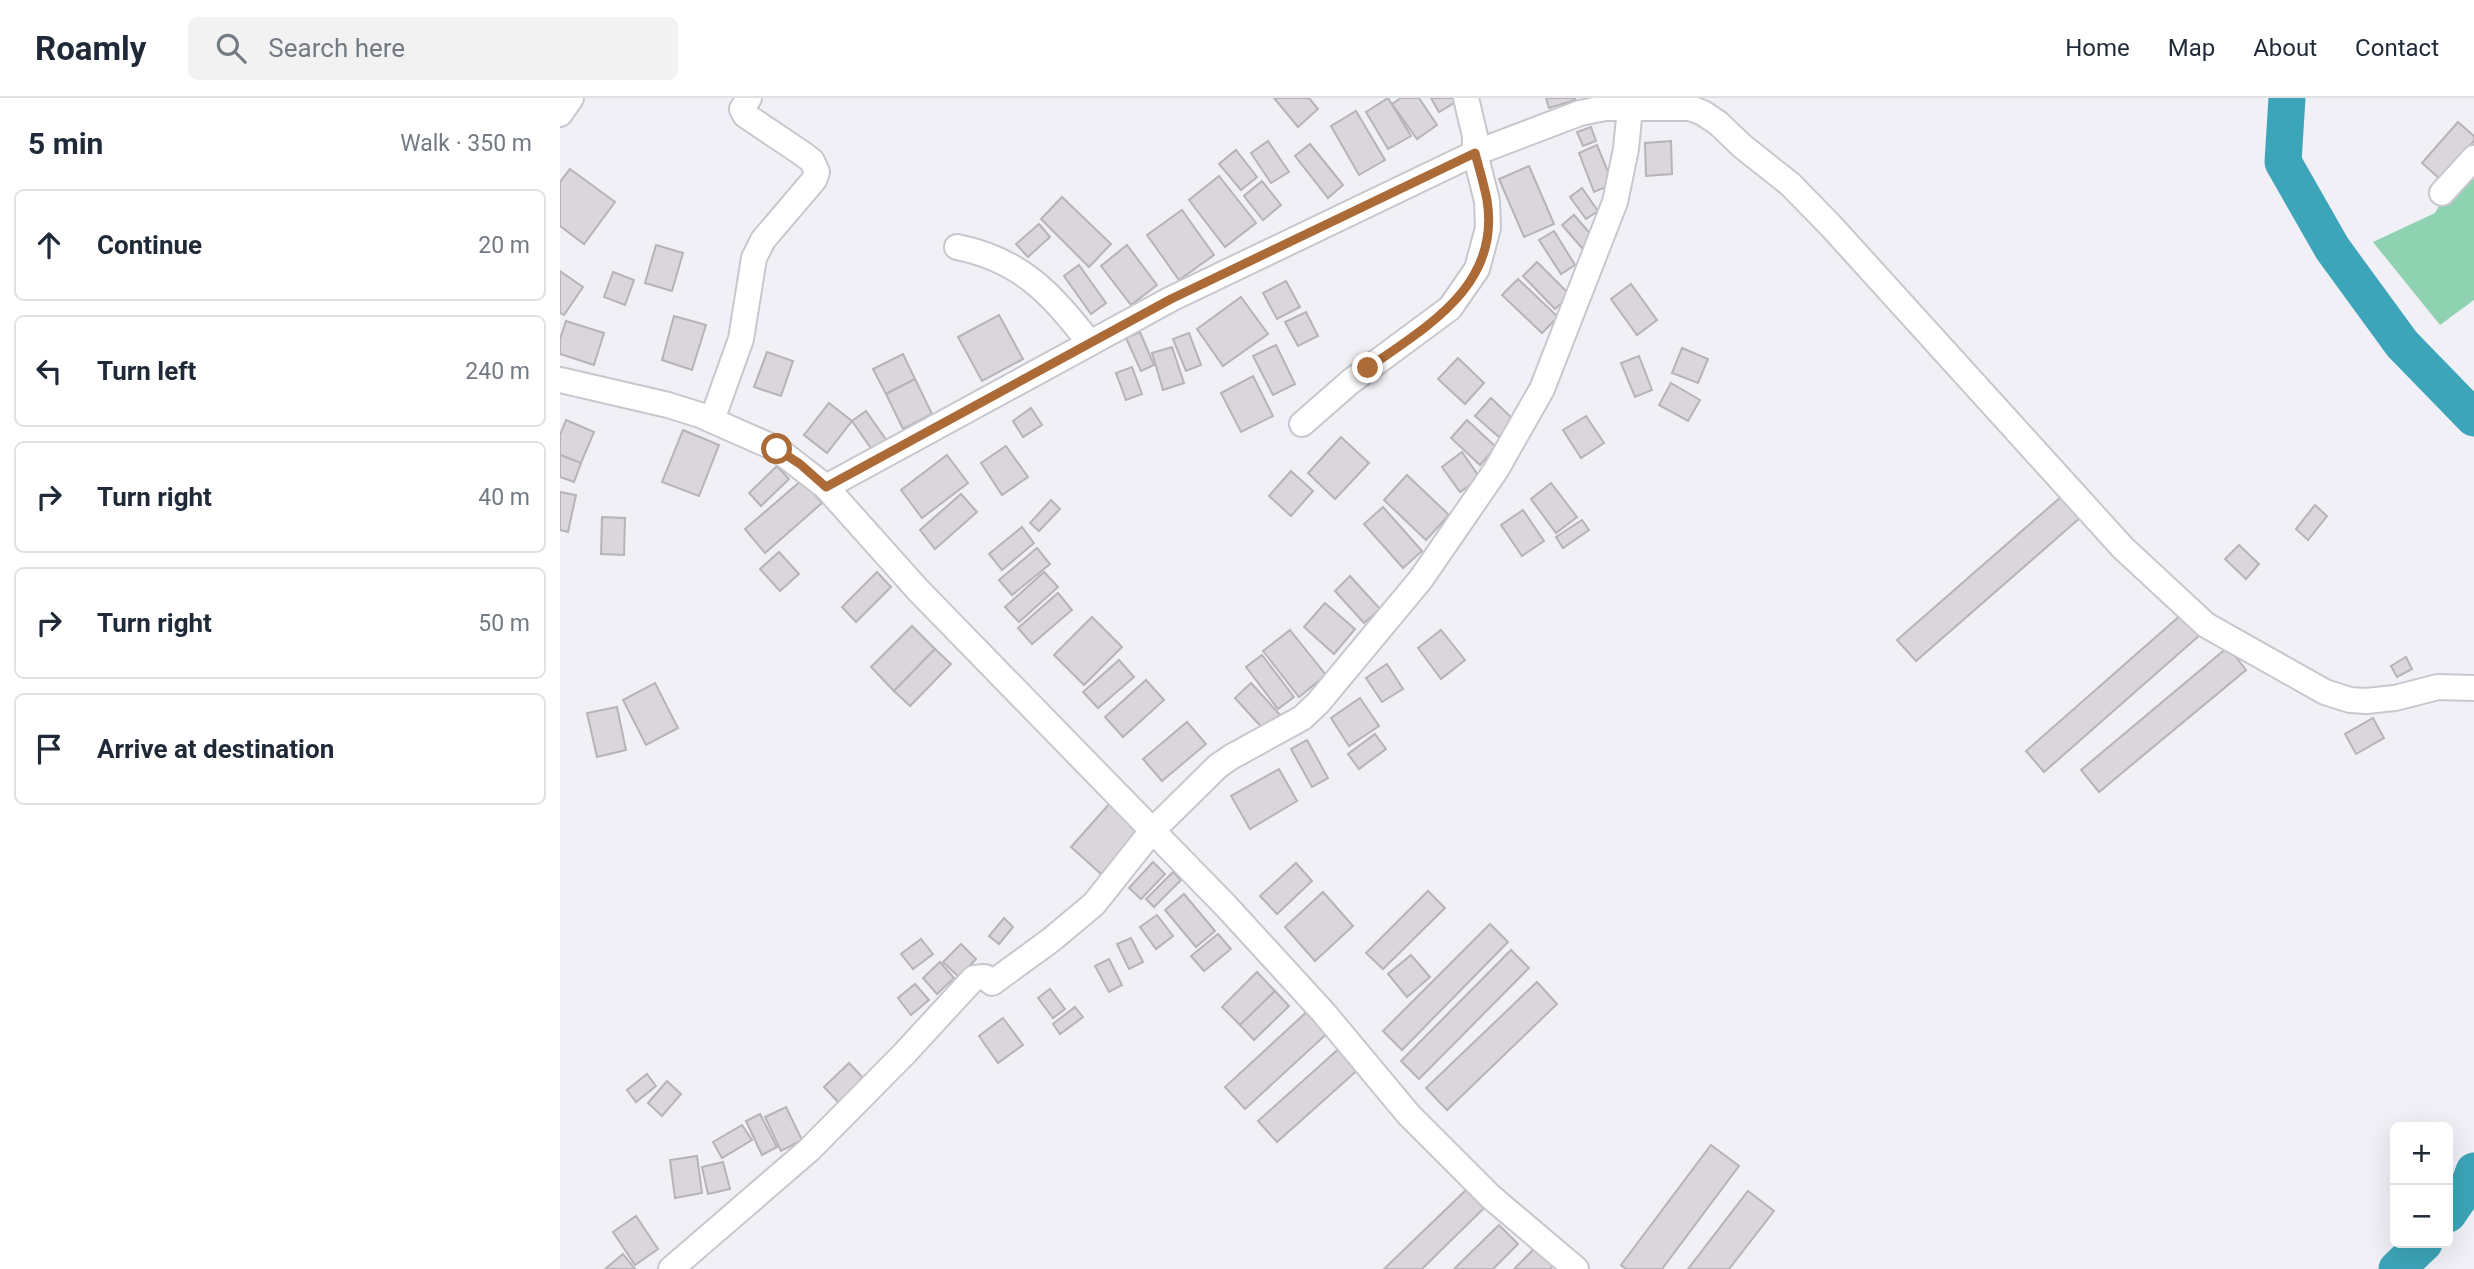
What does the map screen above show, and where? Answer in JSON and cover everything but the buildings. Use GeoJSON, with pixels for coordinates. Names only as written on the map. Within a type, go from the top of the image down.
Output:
{"type":"FeatureCollection","features":[{"type":"Feature","properties":{"kind":"street"},"geometry":{"type":"LineString","coordinates":[[560,114],[572,98]]}},
{"type":"Feature","properties":{"kind":"street"},"geometry":{"type":"LineString","coordinates":[[712,420],[741,339],[754,258],[763,240],[814,180],[817,172],[812,161],[745,115],[742,109],[749,98]]}},
{"type":"Feature","properties":{"kind":"street"},"geometry":{"type":"LineString","coordinates":[[1302,424],[1350,382],[1450,308],[1477,269],[1488,228],[1487,201],[1475,153],[1475,136],[1466,98]]}},
{"type":"Feature","properties":{"kind":"street"},"geometry":{"type":"LineString","coordinates":[[826,487],[1171,299],[1475,153],[1580,114],[1605,108],[1629,103],[1689,108],[1718,123],[1790,184],[2123,548],[2206,625],[2325,692],[2350,700],[2395,698],[2438,687],[2474,688]]}},
{"type":"Feature","properties":{"kind":"street"},"geometry":{"type":"LineString","coordinates":[[671,1269],[808,1150],[904,1054],[974,978],[985,976],[992,983],[1072,923],[1094,904],[1152,831],[1218,766],[1302,718],[1318,703],[1420,579],[1496,470],[1542,389],[1615,202],[1626,149],[1629,103]]}},
{"type":"Feature","properties":{"kind":"street"},"geometry":{"type":"LineString","coordinates":[[2442,193],[2474,158]]}},
{"type":"Feature","properties":{"kind":"street"},"geometry":{"type":"LineString","coordinates":[[957,247],[980,252],[1035,281],[1090,343]]}},
{"type":"Feature","properties":{"kind":"street"},"geometry":{"type":"LineString","coordinates":[[560,380],[668,405],[712,420],[777,449],[800,464],[826,487],[918,590],[1283,968],[1409,1115],[1491,1197],[1576,1269]]}},
{"type":"Feature","properties":{"kind":"green space"},"geometry":{"type":"Polygon","coordinates":[[[2474,160],[2474,300],[2440,325],[2373,242],[2435,213],[2457,174],[2474,160]]]}},
{"type":"Feature","properties":{"kind":"waterway"},"geometry":{"type":"LineString","coordinates":[[2287,98],[2283,162],[2332,248],[2402,344],[2474,418]]}},
{"type":"Feature","properties":{"kind":"waterway"},"geometry":{"type":"LineString","coordinates":[[2453,1207],[2470,1182],[2474,1171]]}},
{"type":"Feature","properties":{"kind":"waterway"},"geometry":{"type":"LineString","coordinates":[[2397,1269],[2419,1248]]}},
{"type":"Feature","properties":{"kind":"route"},"geometry":{"type":"LineString","coordinates":[[777,449],[800,464],[826,487],[1171,299],[1475,153],[1487,201],[1488,228],[1477,269],[1450,308],[1368,368]]}}]}
